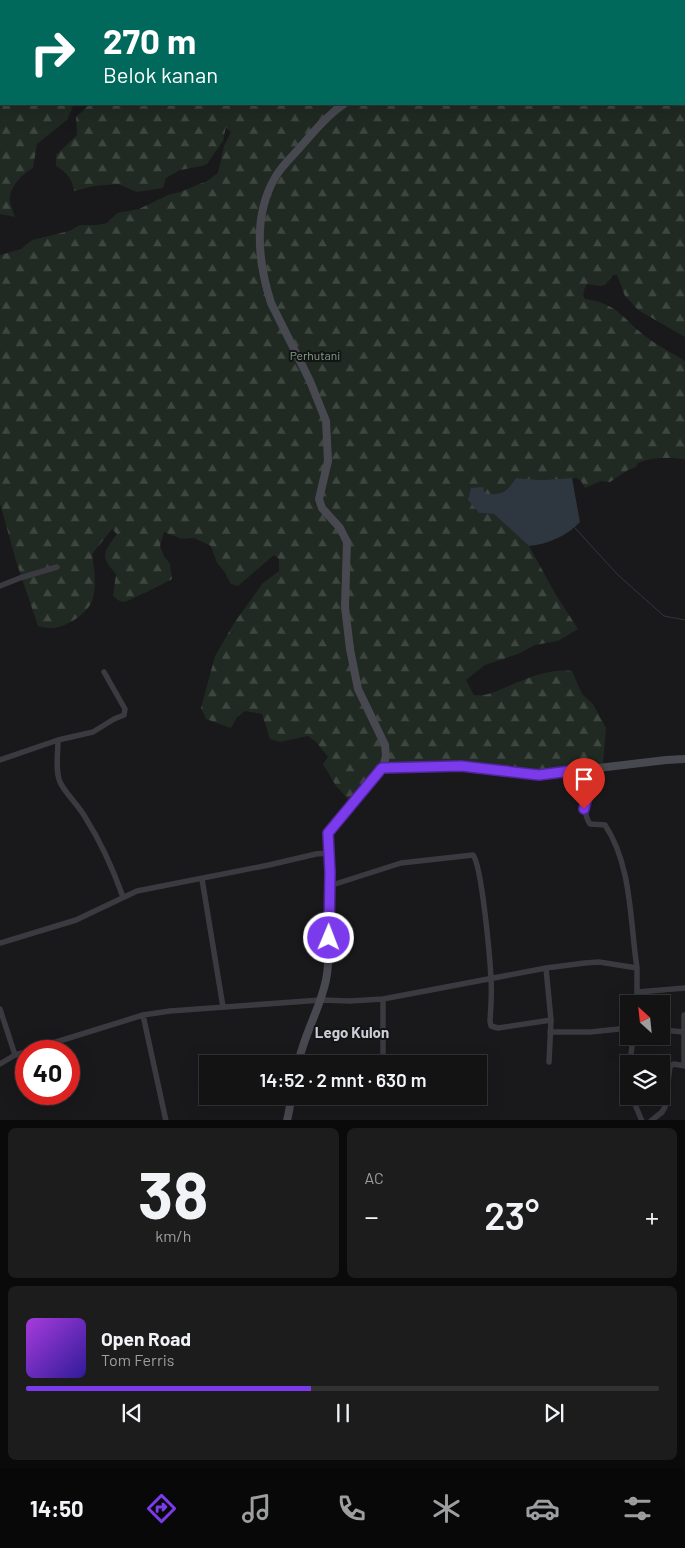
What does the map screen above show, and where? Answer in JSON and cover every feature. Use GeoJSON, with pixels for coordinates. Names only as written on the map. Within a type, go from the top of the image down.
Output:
{"type":"FeatureCollection","features":[{"type":"Feature","properties":{"kind":"street"},"geometry":{"type":"LineString","coordinates":[[300,1055],[321,1000],[329,956],[329,830],[382,768],[386,756],[385,745],[358,689],[350,649],[345,607],[347,542],[340,528],[322,508],[319,499],[328,462],[326,421],[310,381],[271,303],[265,284],[260,248],[261,215],[271,184],[277,174],[326,118],[343,105]]}},
{"type":"Feature","properties":{"kind":"street"},"geometry":{"type":"LineString","coordinates":[[0,586],[57,567]]}},
{"type":"Feature","properties":{"kind":"street"},"geometry":{"type":"LineString","coordinates":[[0,760],[58,740],[93,732],[125,714],[125,709],[104,672]]}},
{"type":"Feature","properties":{"kind":"street"},"geometry":{"type":"LineString","coordinates":[[58,740],[58,776],[60,782],[76,802],[101,843],[123,897]]}},
{"type":"Feature","properties":{"kind":"street"},"geometry":{"type":"LineString","coordinates":[[382,768],[461,766],[539,775],[685,760]]}},
{"type":"Feature","properties":{"kind":"street"},"geometry":{"type":"LineString","coordinates":[[594,768],[585,813],[590,824],[605,825],[618,853],[625,878],[630,909],[637,968],[638,995]]}},
{"type":"Feature","properties":{"kind":"street"},"geometry":{"type":"LineString","coordinates":[[0,943],[76,920],[123,897],[150,888],[328,853]]}},
{"type":"Feature","properties":{"kind":"street"},"geometry":{"type":"LineString","coordinates":[[329,886],[401,863],[474,855],[477,862],[483,901],[491,979],[491,1026],[498,1028],[551,1020]]}},
{"type":"Feature","properties":{"kind":"street"},"geometry":{"type":"LineString","coordinates":[[202,879],[223,1007]]}},
{"type":"Feature","properties":{"kind":"street"},"geometry":{"type":"LineString","coordinates":[[62,1040],[143,1015],[170,1011],[321,1000],[350,1001],[383,998],[546,968],[599,962],[637,968]]}},
{"type":"Feature","properties":{"kind":"street"},"geometry":{"type":"LineString","coordinates":[[546,968],[551,1020],[548,1062]]}},
{"type":"Feature","properties":{"kind":"street"},"geometry":{"type":"LineString","coordinates":[[638,992],[685,988]]}},
{"type":"Feature","properties":{"kind":"street"},"geometry":{"type":"LineString","coordinates":[[383,998],[383,1055]]}},
{"type":"Feature","properties":{"kind":"street"},"geometry":{"type":"LineString","coordinates":[[0,1009],[15,1055],[0,1064]]}},
{"type":"Feature","properties":{"kind":"street"},"geometry":{"type":"LineString","coordinates":[[143,1015],[166,1120]]}},
{"type":"Feature","properties":{"kind":"street"},"geometry":{"type":"LineString","coordinates":[[650,1120],[662,1112],[665,1107],[670,1066],[674,1064],[684,1066],[684,1015]]}},
{"type":"Feature","properties":{"kind":"street"},"geometry":{"type":"LineString","coordinates":[[550,1032],[590,1032],[620,1029]]}},
{"type":"Feature","properties":{"kind":"street"},"geometry":{"type":"LineString","coordinates":[[670,1031],[684,1032]]}},
{"type":"Feature","properties":{"kind":"street"},"geometry":{"type":"LineString","coordinates":[[287,1120],[290,1105]]}},
{"type":"Feature","properties":{"kind":"street"},"geometry":{"type":"LineString","coordinates":[[636,1105],[642,1120]]}},
{"type":"Feature","properties":{"kind":"green space"},"geometry":{"type":"Polygon","coordinates":[[[0,105],[74,105],[67,120],[37,144],[33,168],[22,176],[13,187],[10,198],[15,217],[0,214],[0,105]]]}},
{"type":"Feature","properties":{"kind":"green space","name":"Perhutani"},"geometry":{"type":"Polygon","coordinates":[[[89,105],[685,105],[685,337],[638,310],[625,296],[617,275],[613,275],[605,285],[587,284],[584,293],[585,299],[597,301],[614,309],[652,341],[685,361],[685,459],[650,459],[638,463],[636,467],[610,482],[601,481],[585,488],[577,478],[542,480],[516,478],[503,492],[485,494],[479,513],[494,514],[529,546],[556,595],[578,629],[558,641],[535,645],[518,654],[485,665],[466,680],[474,695],[483,695],[537,675],[563,670],[572,671],[582,694],[593,704],[606,728],[603,764],[546,771],[485,764],[391,762],[380,767],[349,800],[336,786],[323,764],[328,757],[316,742],[308,736],[280,742],[270,739],[262,714],[245,711],[237,717],[231,728],[206,719],[201,708],[215,656],[234,623],[263,583],[279,571],[279,559],[274,555],[238,586],[231,584],[217,563],[211,546],[194,538],[182,539],[164,532],[160,546],[170,564],[172,579],[133,599],[123,602],[113,596],[116,574],[105,558],[106,550],[117,534],[112,529],[92,554],[95,587],[91,604],[83,614],[60,627],[38,626],[16,561],[0,503],[0,255],[21,249],[32,240],[69,231],[80,225],[107,223],[117,213],[139,209],[168,195],[207,181],[218,173],[224,146],[231,132],[226,127],[223,141],[207,164],[180,170],[166,178],[163,188],[137,192],[118,184],[94,186],[74,191],[68,176],[56,166],[56,155],[77,135],[76,117],[89,105]]]}},
{"type":"Feature","properties":{"kind":"shaded area"},"geometry":{"type":"Polygon","coordinates":[[[516,478],[542,480],[572,478],[580,522],[557,538],[529,546],[494,514],[479,513],[468,500],[471,488],[483,487],[485,494],[496,494],[504,492],[516,478]]]}},
{"type":"Feature","properties":{"kind":"waterway"},"geometry":{"type":"LineString","coordinates":[[575,528],[618,575],[664,616],[685,620]]}},
{"type":"Feature","properties":{"kind":"district","name":"Lego Kulon"},"geometry":{"type":"Point","coordinates":[352,1032]}},
{"type":"Feature","properties":{"kind":"route"},"geometry":{"type":"LineString","coordinates":[[329,938],[330,872],[328,833],[382,768],[461,766],[539,775],[594,768],[584,809]]}}]}
